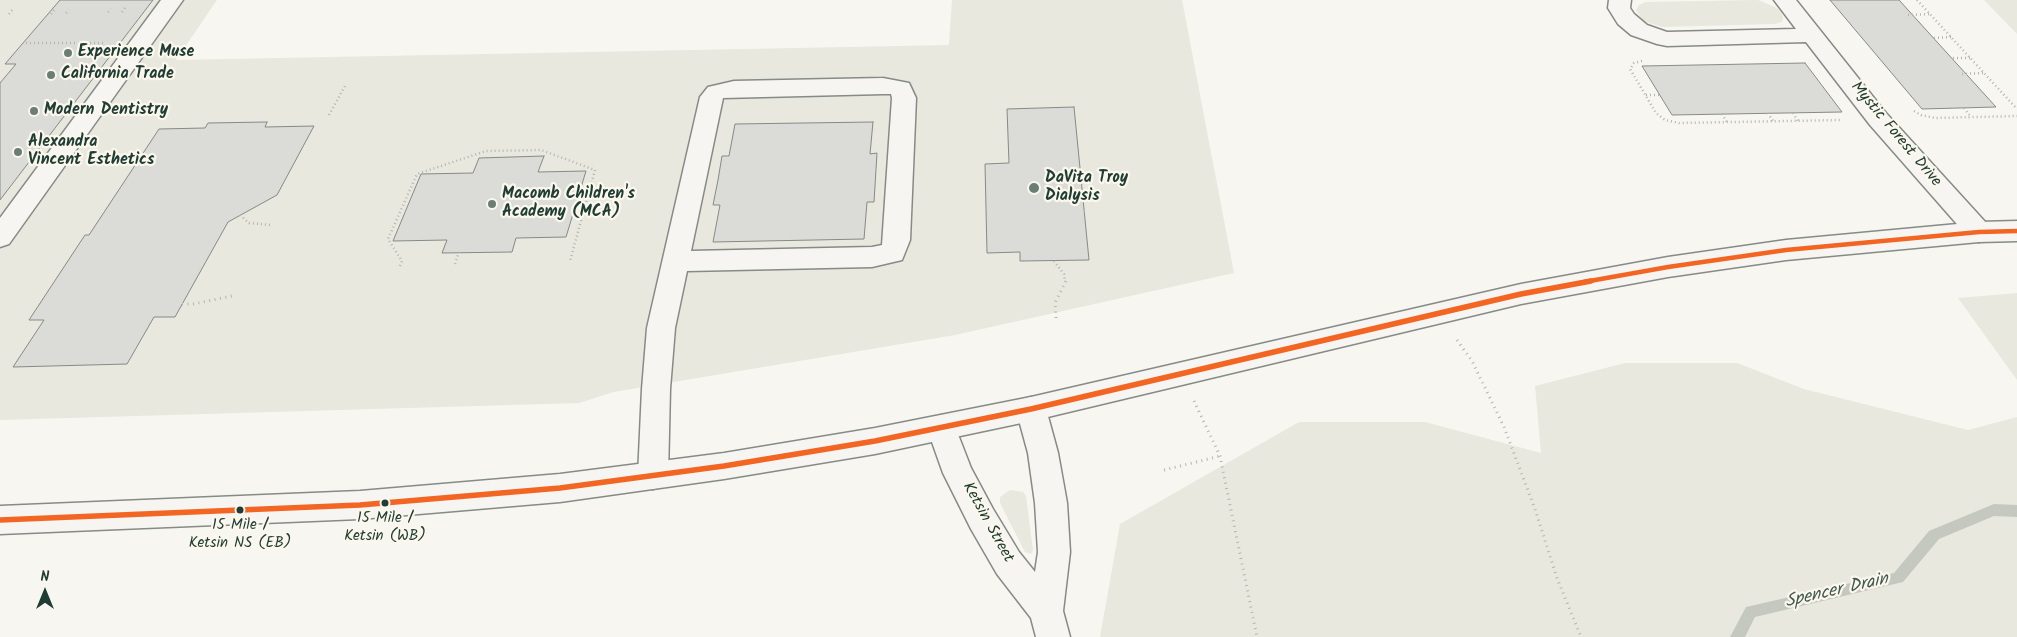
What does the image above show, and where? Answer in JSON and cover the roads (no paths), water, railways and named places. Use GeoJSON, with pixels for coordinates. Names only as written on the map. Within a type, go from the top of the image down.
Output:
{"type":"FeatureCollection","features":[{"type":"Feature","properties":{"kind":"main road"},"geometry":{"type":"LineString","coordinates":[[0,237],[172,0]]}},
{"type":"Feature","properties":{"kind":"main road"},"geometry":{"type":"LineString","coordinates":[[1620,0],[1619,8],[1626,19],[1639,30],[1667,39],[1814,35]]}},
{"type":"Feature","properties":{"kind":"main road","name":"Mystic Forest Drive"},"geometry":{"type":"LineString","coordinates":[[1785,0],[1878,119],[1979,232]]}},
{"type":"Feature","properties":{"kind":"main road"},"geometry":{"type":"LineString","coordinates":[[653,476],[656,389],[661,328],[709,102],[716,92],[734,89],[883,86],[901,88],[904,98],[898,240],[893,253],[872,257],[676,262]]}},
{"type":"Feature","properties":{"kind":"main road"},"geometry":{"type":"LineString","coordinates":[[0,520],[360,505],[560,488],[653,476],[794,455],[942,428],[1031,409],[1521,294],[1786,250],[1979,232],[2017,231]]}},
{"type":"Feature","properties":{"kind":"main road","name":"Ketsin Street"},"geometry":{"type":"LineString","coordinates":[[1031,409],[1043,453],[1051,502],[1054,552],[1050,624]]}},
{"type":"Feature","properties":{"kind":"main road","name":"Ketsin Street"},"geometry":{"type":"LineString","coordinates":[[942,428],[958,473],[982,518],[1008,563],[1050,624]]}},
{"type":"Feature","properties":{"kind":"waterway","name":"Spencer Drain"},"geometry":{"type":"LineString","coordinates":[[1737,637],[1751,612],[1898,578],[1934,535],[1994,510],[2017,511]]}},
{"type":"Feature","properties":{"kind":"place","name":"Experience Muse"},"geometry":{"type":"Point","coordinates":[68,53]}},
{"type":"Feature","properties":{"kind":"place","name":"California Trade"},"geometry":{"type":"Point","coordinates":[51,75]}},
{"type":"Feature","properties":{"kind":"place","name":"Modern Dentistry"},"geometry":{"type":"Point","coordinates":[34,111]}},
{"type":"Feature","properties":{"kind":"place","name":"Alexandra Vincent Esthetics"},"geometry":{"type":"Point","coordinates":[18,152]}},
{"type":"Feature","properties":{"kind":"place","name":"DaVita Troy Dialysis"},"geometry":{"type":"Point","coordinates":[1034,188]}},
{"type":"Feature","properties":{"kind":"place","name":"Macomb Children's Academy (MCA)"},"geometry":{"type":"Point","coordinates":[492,204]}},
{"type":"Feature","properties":{"kind":"place","name":"15 Mile / Ketsin (WB)"},"geometry":{"type":"Point","coordinates":[385,503]}},
{"type":"Feature","properties":{"kind":"place","name":"15 Mile / Ketsin NS (EB)"},"geometry":{"type":"Point","coordinates":[240,510]}}]}
